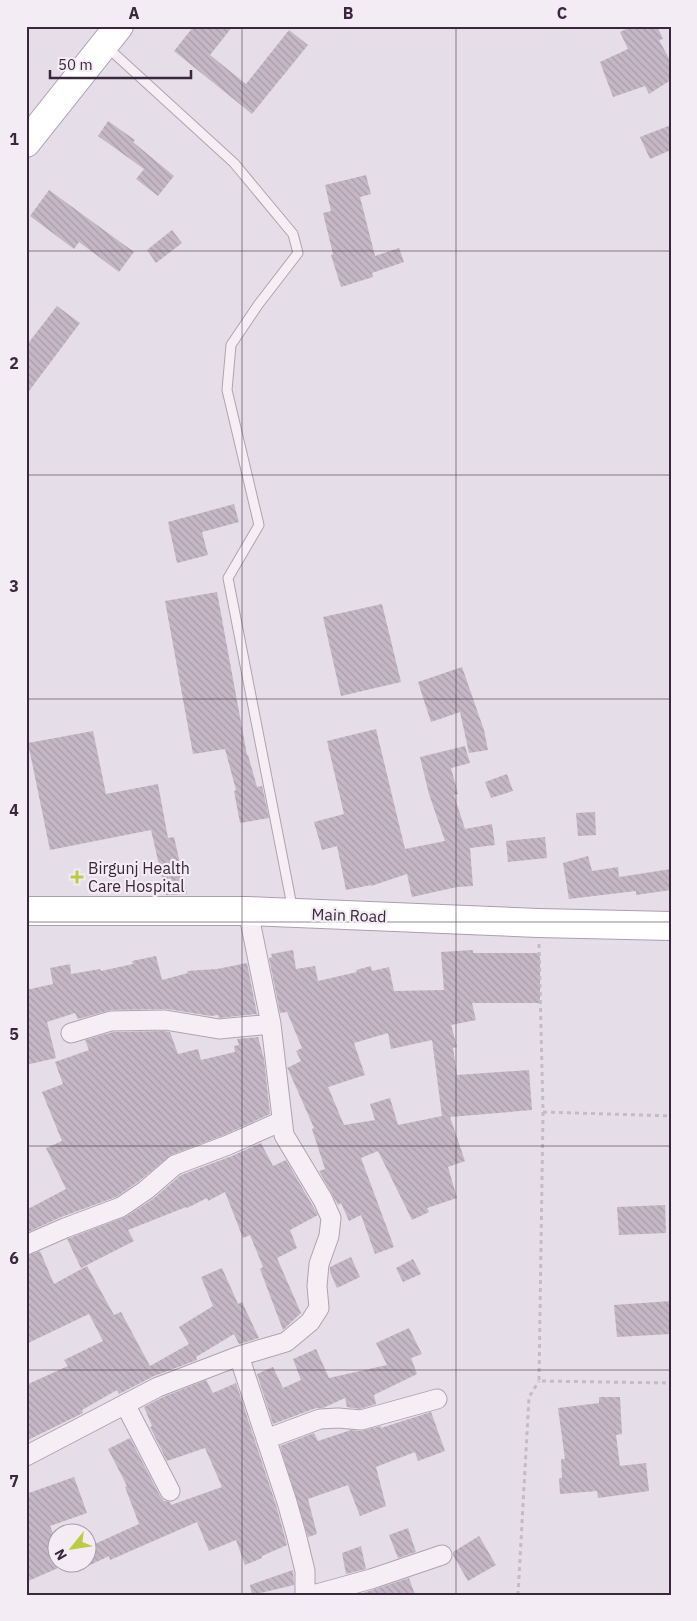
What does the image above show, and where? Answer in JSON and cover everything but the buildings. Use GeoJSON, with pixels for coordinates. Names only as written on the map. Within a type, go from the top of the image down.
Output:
{"type":"FeatureCollection","features":[{"type":"Feature","properties":{"kind":"main road"},"geometry":{"type":"LineString","coordinates":[[26,143],[111,35]]}},
{"type":"Feature","properties":{"kind":"main road","name":"Main Road"},"geometry":{"type":"LineString","coordinates":[[26,911],[248,910],[538,923],[671,926]]}},
{"type":"Feature","properties":{"kind":"street"},"geometry":{"type":"LineString","coordinates":[[26,1456],[158,1387],[239,1356],[286,1342],[310,1322],[319,1308],[319,1264],[328,1236],[331,1218],[323,1200],[284,1134],[271,1024],[248,910]]}},
{"type":"Feature","properties":{"kind":"street"},"geometry":{"type":"LineString","coordinates":[[71,1033],[111,1021],[165,1020],[219,1029],[271,1024]]}},
{"type":"Feature","properties":{"kind":"street"},"geometry":{"type":"LineString","coordinates":[[26,1245],[121,1207],[146,1190],[175,1165],[228,1145],[282,1121]]}},
{"type":"Feature","properties":{"kind":"street"},"geometry":{"type":"LineString","coordinates":[[239,1356],[296,1534],[305,1572],[305,1595]]}},
{"type":"Feature","properties":{"kind":"street"},"geometry":{"type":"LineString","coordinates":[[266,1439],[320,1419],[361,1420],[437,1399]]}},
{"type":"Feature","properties":{"kind":"street"},"geometry":{"type":"LineString","coordinates":[[125,1404],[170,1491]]}},
{"type":"Feature","properties":{"kind":"street"},"geometry":{"type":"LineString","coordinates":[[312,1595],[371,1579],[442,1555]]}},
{"type":"Feature","properties":{"kind":"lane"},"geometry":{"type":"LineString","coordinates":[[111,35],[234,163],[293,234],[298,253],[258,305],[231,345],[227,390],[259,526],[228,578],[294,913]]}},
{"type":"Feature","properties":{"kind":"path"},"geometry":{"type":"LineString","coordinates":[[518,1595],[529,1397],[539,1381],[544,1112],[538,923]]}},
{"type":"Feature","properties":{"kind":"path"},"geometry":{"type":"LineString","coordinates":[[544,1112],[671,1116]]}},
{"type":"Feature","properties":{"kind":"path"},"geometry":{"type":"LineString","coordinates":[[539,1381],[671,1384]]}},
{"type":"Feature","properties":{"kind":"place","name":"Birgunj Health Care Hospital"},"geometry":{"type":"Point","coordinates":[77,877]}}]}
